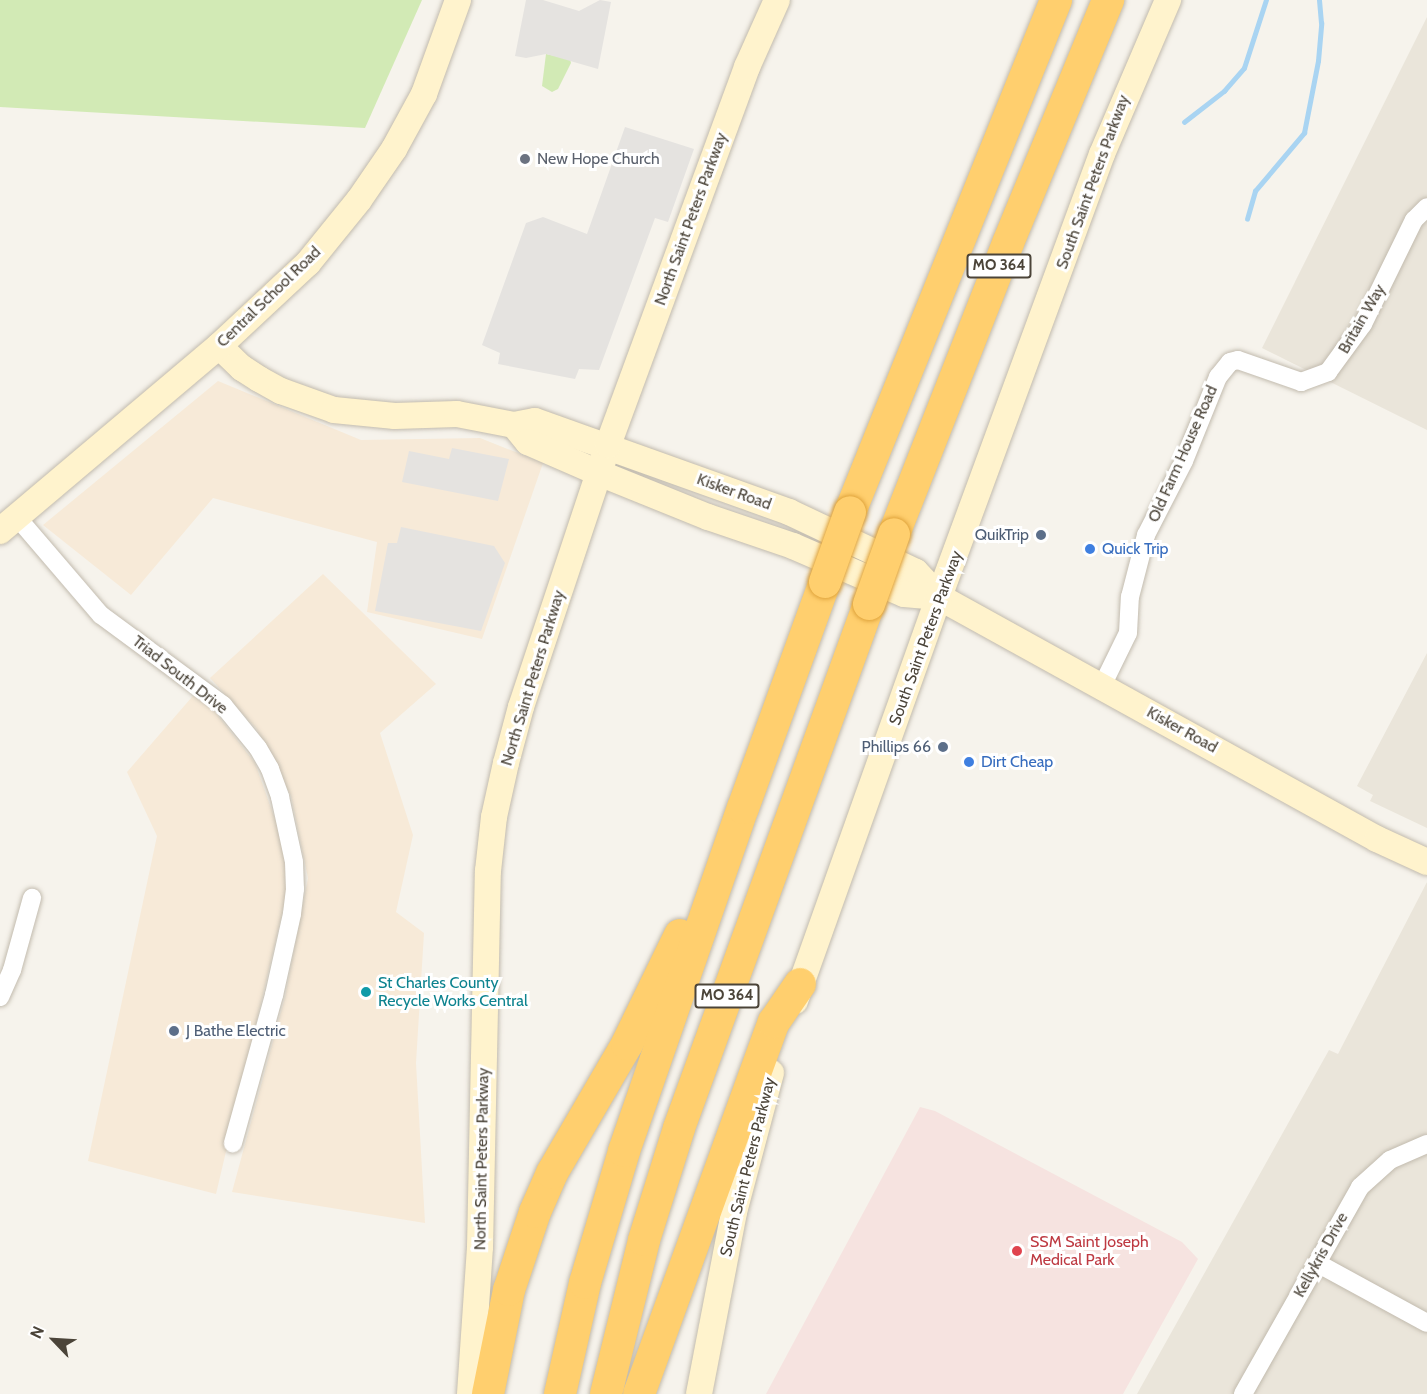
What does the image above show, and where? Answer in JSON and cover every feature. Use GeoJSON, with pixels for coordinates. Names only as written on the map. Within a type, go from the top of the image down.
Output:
{"type":"FeatureCollection","features":[{"type":"Feature","properties":{"kind":"highway","name":"MO 364"},"geometry":{"type":"LineString","coordinates":[[560,1394],[585,1283],[624,1151],[742,808],[850,512],[1056,0]]}},
{"type":"Feature","properties":{"kind":"highway","name":"MO 364"},"geometry":{"type":"LineString","coordinates":[[606,1394],[644,1240],[679,1128],[894,534],[1008,243],[1108,0]]}},
{"type":"Feature","properties":{"kind":"highway"},"geometry":{"type":"LineString","coordinates":[[488,1394],[509,1290],[535,1212],[552,1173],[636,1026],[742,808]]}},
{"type":"Feature","properties":{"kind":"highway"},"geometry":{"type":"LineString","coordinates":[[639,1394],[774,1022],[800,984]]}},
{"type":"Feature","properties":{"kind":"main road","name":"Central School Road"},"geometry":{"type":"LineString","coordinates":[[8,524],[219,346],[308,263],[360,200],[394,149],[424,94],[458,0]]}},
{"type":"Feature","properties":{"kind":"main road","name":"North Saint Peters Parkway"},"geometry":{"type":"LineString","coordinates":[[470,1394],[480,1247],[485,926],[494,817],[521,707],[598,473],[743,77],[777,0]]}},
{"type":"Feature","properties":{"kind":"main road","name":"South Saint Peters Parkway"},"geometry":{"type":"LineString","coordinates":[[699,1394],[747,1157],[760,1106],[800,984],[1102,154],[1168,0]]}},
{"type":"Feature","properties":{"kind":"main road","name":"Kisker Road"},"geometry":{"type":"LineString","coordinates":[[219,346],[242,368],[281,391],[334,410],[390,416],[457,414],[513,425],[536,421],[789,512],[916,572],[939,597],[1377,839],[1427,862]]}},
{"type":"Feature","properties":{"kind":"main road","name":"Kisker Road"},"geometry":{"type":"LineString","coordinates":[[513,425],[528,442],[598,473],[708,517],[793,546],[904,594],[939,597]]}},
{"type":"Feature","properties":{"kind":"street","name":"Britain Way"},"geometry":{"type":"LineString","coordinates":[[1230,362],[1238,360],[1301,382],[1328,372],[1363,324],[1414,220],[1427,207]]}},
{"type":"Feature","properties":{"kind":"street","name":"Old Farm House Road"},"geometry":{"type":"LineString","coordinates":[[1102,686],[1128,633],[1130,597],[1146,535],[1184,461],[1218,376],[1230,362]]}},
{"type":"Feature","properties":{"kind":"street","name":"Triad South Drive"},"geometry":{"type":"LineString","coordinates":[[8,524],[101,615],[223,705],[258,748],[277,788],[290,835],[295,889],[273,995],[233,1143]]}},
{"type":"Feature","properties":{"kind":"street"},"geometry":{"type":"LineString","coordinates":[[0,997],[12,970],[32,898]]}},
{"type":"Feature","properties":{"kind":"street","name":"Kellykris Drive"},"geometry":{"type":"LineString","coordinates":[[1243,1394],[1360,1187],[1390,1160],[1427,1144]]}},
{"type":"Feature","properties":{"kind":"street"},"geometry":{"type":"LineString","coordinates":[[1317,1263],[1427,1323]]}},
{"type":"Feature","properties":{"kind":"shaded area"},"geometry":{"type":"Polygon","coordinates":[[[526,0],[543,0],[579,11],[600,0],[611,2],[598,69],[546,54],[526,58],[515,56],[526,0]]]}},
{"type":"Feature","properties":{"kind":"shaded area"},"geometry":{"type":"Polygon","coordinates":[[[1427,17],[1427,430],[1262,348],[1427,17]]]}},
{"type":"Feature","properties":{"kind":"shaded area"},"geometry":{"type":"Polygon","coordinates":[[[625,127],[694,149],[668,222],[655,218],[599,370],[579,369],[575,379],[498,364],[500,353],[482,345],[526,223],[543,217],[587,234],[625,127]]]}},
{"type":"Feature","properties":{"kind":"shaded area"},"geometry":{"type":"Polygon","coordinates":[[[218,381],[361,440],[480,438],[543,463],[482,639],[367,612],[377,542],[213,498],[131,595],[43,525],[218,381]]]}},
{"type":"Feature","properties":{"kind":"shaded area"},"geometry":{"type":"Polygon","coordinates":[[[452,448],[509,459],[498,501],[402,482],[409,451],[449,459],[452,448]]]}},
{"type":"Feature","properties":{"kind":"shaded area"},"geometry":{"type":"Polygon","coordinates":[[[401,527],[494,546],[505,563],[481,631],[375,611],[388,543],[397,543],[401,527]]]}},
{"type":"Feature","properties":{"kind":"shaded area"},"geometry":{"type":"Polygon","coordinates":[[[323,574],[436,684],[380,733],[413,835],[396,912],[424,933],[416,1063],[425,1223],[232,1192],[285,997],[308,878],[291,796],[256,728],[210,678],[323,574]]]}},
{"type":"Feature","properties":{"kind":"shaded area"},"geometry":{"type":"Polygon","coordinates":[[[1427,653],[1427,828],[1370,801],[1373,795],[1357,786],[1427,653]]]}},
{"type":"Feature","properties":{"kind":"shaded area"},"geometry":{"type":"Polygon","coordinates":[[[198,690],[255,763],[281,836],[288,888],[216,1194],[88,1161],[157,836],[127,772],[198,690]]]}},
{"type":"Feature","properties":{"kind":"shaded area"},"geometry":{"type":"Polygon","coordinates":[[[1427,882],[1427,1394],[1137,1394],[1329,1050],[1338,1054],[1427,882]]]}},
{"type":"Feature","properties":{"kind":"shaded area","name":"SSM Saint Joseph Medical Park"},"geometry":{"type":"Polygon","coordinates":[[[920,1107],[935,1111],[1182,1242],[1198,1259],[1123,1394],[766,1394],[920,1107]]]}},
{"type":"Feature","properties":{"kind":"green space"},"geometry":{"type":"Polygon","coordinates":[[[0,0],[422,0],[365,128],[0,107],[0,0]]]}},
{"type":"Feature","properties":{"kind":"green space"},"geometry":{"type":"Polygon","coordinates":[[[546,54],[570,59],[571,63],[558,89],[552,92],[542,86],[546,54]]]}},
{"type":"Feature","properties":{"kind":"waterway"},"geometry":{"type":"LineString","coordinates":[[1184,122],[1224,91],[1244,68],[1266,0]]}},
{"type":"Feature","properties":{"kind":"waterway"},"geometry":{"type":"LineString","coordinates":[[1247,219],[1255,191],[1304,133],[1318,61],[1321,23],[1319,0]]}},
{"type":"Feature","properties":{"kind":"place","name":"New Hope Church"},"geometry":{"type":"Point","coordinates":[525,159]}},
{"type":"Feature","properties":{"kind":"place","name":"QuikTrip"},"geometry":{"type":"Point","coordinates":[1041,535]}},
{"type":"Feature","properties":{"kind":"place","name":"Quick Trip"},"geometry":{"type":"Point","coordinates":[1090,549]}},
{"type":"Feature","properties":{"kind":"place","name":"Phillips 66"},"geometry":{"type":"Point","coordinates":[943,747]}},
{"type":"Feature","properties":{"kind":"place","name":"Dirt Cheap"},"geometry":{"type":"Point","coordinates":[969,762]}},
{"type":"Feature","properties":{"kind":"place","name":"St Charles County Recycle Works Central"},"geometry":{"type":"Point","coordinates":[366,992]}},
{"type":"Feature","properties":{"kind":"place","name":"J Bathe Electric"},"geometry":{"type":"Point","coordinates":[174,1031]}},
{"type":"Feature","properties":{"kind":"place","name":"SSM Saint Joseph Medical Park"},"geometry":{"type":"Point","coordinates":[1017,1251]}}]}
